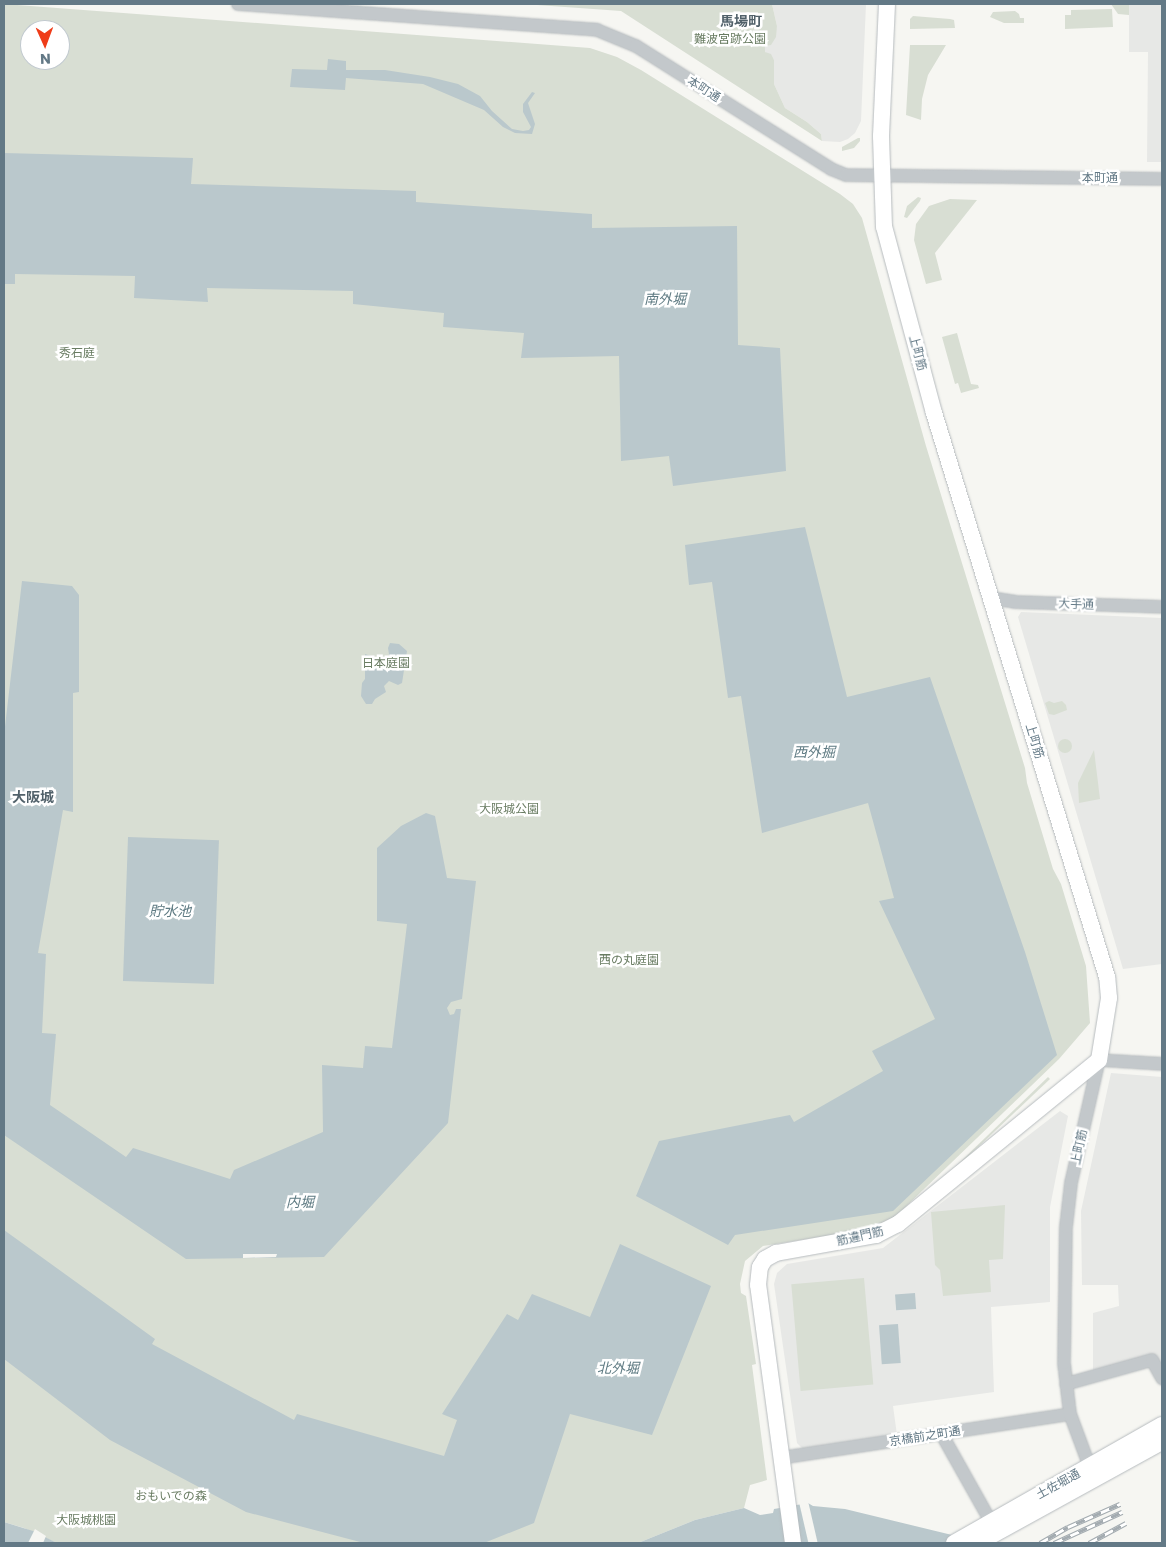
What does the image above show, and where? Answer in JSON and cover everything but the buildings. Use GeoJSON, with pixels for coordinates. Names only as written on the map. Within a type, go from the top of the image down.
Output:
{"type":"FeatureCollection","features":[{"type":"Feature","properties":{"kind":"main road","name":"上町筋"},"geometry":{"type":"LineString","coordinates":[[887,4],[882,176],[884,227],[934,413],[1107,977],[1108,1015],[1099,1060]]}},
{"type":"Feature","properties":{"kind":"main road","name":"筋違門筋"},"geometry":{"type":"LineString","coordinates":[[793,1543],[786,1506],[758,1285],[759,1271],[762,1263],[776,1252],[876,1235],[888,1230],[1099,1060]]}},
{"type":"Feature","properties":{"kind":"main road","name":"土佐堀通"},"geometry":{"type":"LineString","coordinates":[[954,1543],[983,1534],[1092,1473],[1162,1425]]}},
{"type":"Feature","properties":{"kind":"main road","name":"土佐堀通"},"geometry":{"type":"LineString","coordinates":[[1092,1473],[1162,1442]]}},
{"type":"Feature","properties":{"kind":"street","name":"本町通"},"geometry":{"type":"LineString","coordinates":[[238,4],[597,30],[636,46],[831,169],[846,175],[1162,179]]}},
{"type":"Feature","properties":{"kind":"street","name":"大手通"},"geometry":{"type":"LineString","coordinates":[[991,598],[1015,602],[1162,607]]}},
{"type":"Feature","properties":{"kind":"street"},"geometry":{"type":"LineString","coordinates":[[1099,1060],[1162,1064]]}},
{"type":"Feature","properties":{"kind":"street","name":"上町筋"},"geometry":{"type":"LineString","coordinates":[[1092,1473],[1070,1414],[1066,1384],[1064,1363],[1066,1227],[1071,1183],[1099,1060]]}},
{"type":"Feature","properties":{"kind":"street"},"geometry":{"type":"LineString","coordinates":[[1066,1384],[1152,1360],[1162,1378]]}},
{"type":"Feature","properties":{"kind":"street","name":"京橋前之町通"},"geometry":{"type":"LineString","coordinates":[[780,1458],[1070,1414]]}},
{"type":"Feature","properties":{"kind":"street"},"geometry":{"type":"LineString","coordinates":[[941,1433],[983,1534]]}},
{"type":"Feature","properties":{"kind":"shaded area"},"geometry":{"type":"Polygon","coordinates":[[[772,4],[866,4],[861,121],[855,133],[848,139],[840,142],[822,141],[821,134],[807,122],[785,108],[774,84],[774,60],[765,52],[765,46],[771,44],[777,26],[772,4]]]}},
{"type":"Feature","properties":{"kind":"shaded area"},"geometry":{"type":"Polygon","coordinates":[[[1129,4],[1162,4],[1162,162],[1147,162],[1148,52],[1129,52],[1129,4]]]}},
{"type":"Feature","properties":{"kind":"shaded area"},"geometry":{"type":"Polygon","coordinates":[[[1021,612],[1162,618],[1162,964],[1123,969],[1018,617],[1021,612]]]}},
{"type":"Feature","properties":{"kind":"shaded area"},"geometry":{"type":"Polygon","coordinates":[[[1111,1073],[1162,1077],[1162,1372],[1153,1357],[1093,1372],[1093,1313],[1119,1306],[1118,1285],[1082,1285],[1081,1211],[1111,1073]]]}},
{"type":"Feature","properties":{"kind":"shaded area"},"geometry":{"type":"Polygon","coordinates":[[[1060,1111],[1068,1116],[1050,1207],[1050,1302],[991,1307],[994,1392],[893,1406],[897,1435],[804,1450],[797,1443],[774,1284],[777,1273],[787,1264],[883,1248],[1060,1111]]]}},
{"type":"Feature","properties":{"kind":"green space","name":"大阪城公園"},"geometry":{"type":"Polygon","coordinates":[[[4,4],[590,48],[617,57],[840,194],[853,204],[862,218],[926,446],[1025,768],[1027,783],[1053,869],[1061,884],[1086,966],[1090,1023],[1059,1059],[895,1217],[870,1229],[763,1246],[745,1261],[740,1284],[741,1293],[746,1296],[756,1364],[752,1365],[767,1480],[750,1485],[744,1508],[695,1520],[638,1543],[57,1543],[24,1528],[4,1522],[4,4]]]}},
{"type":"Feature","properties":{"kind":"green space","name":"難波宮跡公園"},"geometry":{"type":"Polygon","coordinates":[[[523,4],[772,4],[777,26],[776,37],[771,45],[765,46],[765,52],[771,54],[774,60],[774,84],[785,108],[807,122],[821,134],[822,141],[621,11],[523,4]]]}},
{"type":"Feature","properties":{"kind":"green space"},"geometry":{"type":"Polygon","coordinates":[[[1111,4],[1129,4],[1129,15],[1118,14],[1111,4]]]}},
{"type":"Feature","properties":{"kind":"green space"},"geometry":{"type":"Polygon","coordinates":[[[1112,9],[1113,27],[1065,29],[1065,15],[1071,15],[1071,10],[1112,9]]]}},
{"type":"Feature","properties":{"kind":"green space"},"geometry":{"type":"Polygon","coordinates":[[[1015,11],[1019,14],[1020,18],[1024,18],[1024,23],[1004,23],[990,17],[993,12],[1015,11]]]}},
{"type":"Feature","properties":{"kind":"green space"},"geometry":{"type":"Polygon","coordinates":[[[913,16],[954,20],[955,28],[910,29],[910,19],[913,16]]]}},
{"type":"Feature","properties":{"kind":"green space"},"geometry":{"type":"Polygon","coordinates":[[[910,45],[946,45],[928,75],[922,99],[921,120],[906,115],[910,45]]]}},
{"type":"Feature","properties":{"kind":"green space"},"geometry":{"type":"Polygon","coordinates":[[[860,138],[860,141],[854,148],[842,151],[842,147],[860,138]]]}},
{"type":"Feature","properties":{"kind":"green space"},"geometry":{"type":"Polygon","coordinates":[[[918,197],[921,198],[920,201],[907,218],[904,217],[907,206],[918,197]]]}},
{"type":"Feature","properties":{"kind":"green space"},"geometry":{"type":"Polygon","coordinates":[[[950,199],[977,200],[935,253],[942,280],[926,284],[914,240],[916,224],[929,206],[950,199]]]}},
{"type":"Feature","properties":{"kind":"green space"},"geometry":{"type":"Polygon","coordinates":[[[957,333],[971,384],[978,385],[979,388],[961,393],[958,383],[955,384],[942,337],[957,333]]]}},
{"type":"Feature","properties":{"kind":"green space"},"geometry":{"type":"Polygon","coordinates":[[[1049,701],[1054,703],[1062,701],[1066,705],[1067,710],[1054,715],[1049,714],[1045,703],[1049,701]]]}},
{"type":"Feature","properties":{"kind":"green space"},"geometry":{"type":"Polygon","coordinates":[[[1065,739],[1070,741],[1072,746],[1070,751],[1065,753],[1060,751],[1058,746],[1060,741],[1065,739]]]}},
{"type":"Feature","properties":{"kind":"green space"},"geometry":{"type":"Polygon","coordinates":[[[1094,750],[1100,799],[1079,803],[1078,783],[1094,750]]]}},
{"type":"Feature","properties":{"kind":"green space"},"geometry":{"type":"Polygon","coordinates":[[[1048,1077],[1050,1079],[955,1167],[1048,1077]]]}},
{"type":"Feature","properties":{"kind":"green space"},"geometry":{"type":"Polygon","coordinates":[[[1005,1205],[1003,1259],[989,1260],[991,1292],[943,1296],[940,1270],[935,1265],[931,1212],[1005,1205]]]}},
{"type":"Feature","properties":{"kind":"green space"},"geometry":{"type":"Polygon","coordinates":[[[864,1278],[873,1385],[801,1391],[791,1284],[864,1278]]]}},
{"type":"Feature","properties":{"kind":"water"},"geometry":{"type":"Polygon","coordinates":[[[328,59],[346,61],[346,70],[385,70],[430,77],[458,84],[480,96],[492,111],[512,129],[523,131],[529,130],[531,127],[523,112],[523,104],[532,92],[535,93],[528,103],[535,124],[532,134],[515,133],[503,127],[484,110],[423,84],[346,78],[345,90],[290,87],[292,69],[327,70],[328,59]]]}},
{"type":"Feature","properties":{"kind":"water","name":"南外堀"},"geometry":{"type":"Polygon","coordinates":[[[4,153],[193,158],[191,184],[416,191],[416,202],[592,214],[592,228],[737,226],[738,345],[780,348],[786,471],[673,486],[669,456],[621,461],[619,356],[521,358],[524,333],[443,327],[444,313],[353,304],[353,291],[207,288],[208,302],[134,298],[135,276],[15,274],[15,284],[4,284],[4,153]]]}},
{"type":"Feature","properties":{"kind":"water","name":"西外掘"},"geometry":{"type":"Polygon","coordinates":[[[805,527],[847,697],[930,677],[1025,952],[1057,1055],[893,1211],[735,1235],[728,1245],[636,1196],[659,1141],[790,1115],[794,1122],[883,1071],[872,1051],[935,1019],[879,901],[894,898],[868,803],[762,833],[741,696],[728,698],[712,582],[689,585],[685,545],[805,527]]]}},
{"type":"Feature","properties":{"kind":"water","name":"内堀"},"geometry":{"type":"Polygon","coordinates":[[[22,581],[72,586],[79,595],[79,692],[73,693],[73,812],[63,810],[38,953],[46,954],[42,1033],[56,1034],[50,1105],[126,1157],[133,1148],[230,1179],[234,1170],[323,1132],[322,1065],[363,1068],[365,1046],[392,1048],[407,924],[377,921],[377,848],[401,826],[426,813],[435,816],[447,878],[476,881],[462,999],[451,1002],[447,1008],[450,1015],[454,1014],[456,1009],[461,1009],[448,1123],[324,1257],[186,1259],[4,1135],[4,735],[22,581]]]}},
{"type":"Feature","properties":{"kind":"water"},"geometry":{"type":"Polygon","coordinates":[[[390,643],[399,644],[407,651],[402,683],[398,685],[389,681],[384,686],[386,692],[375,699],[372,704],[366,704],[361,696],[362,683],[365,679],[365,654],[371,656],[377,664],[383,665],[390,661],[388,648],[390,643]]]}},
{"type":"Feature","properties":{"kind":"water","name":"貯水池"},"geometry":{"type":"Polygon","coordinates":[[[128,837],[219,840],[214,984],[123,981],[128,837]]]}},
{"type":"Feature","properties":{"kind":"water","name":"北外堀"},"geometry":{"type":"Polygon","coordinates":[[[4,1230],[155,1339],[152,1344],[294,1420],[297,1414],[444,1456],[457,1420],[442,1414],[507,1314],[518,1320],[532,1294],[590,1317],[620,1244],[711,1286],[652,1435],[570,1414],[534,1523],[484,1543],[364,1543],[246,1512],[110,1440],[4,1359],[4,1230]]]}},
{"type":"Feature","properties":{"kind":"water"},"geometry":{"type":"Polygon","coordinates":[[[915,1293],[916,1309],[896,1310],[895,1294],[915,1293]]]}},
{"type":"Feature","properties":{"kind":"water"},"geometry":{"type":"Polygon","coordinates":[[[898,1324],[901,1363],[882,1364],[879,1325],[898,1324]]]}},
{"type":"Feature","properties":{"kind":"water"},"geometry":{"type":"Polygon","coordinates":[[[808,1503],[813,1506],[845,1509],[985,1543],[638,1543],[695,1520],[744,1508],[760,1515],[773,1513],[774,1509],[808,1503]]]}},
{"type":"Feature","properties":{"kind":"water"},"geometry":{"type":"Polygon","coordinates":[[[4,1522],[33,1531],[57,1543],[4,1543],[4,1522]]]}},
{"type":"Feature","properties":{"kind":"pier"},"geometry":{"type":"Polygon","coordinates":[[[243,1254],[277,1254],[276,1257],[243,1258],[243,1254]]]}},
{"type":"Feature","properties":{"kind":"pier"},"geometry":{"type":"Polygon","coordinates":[[[808,1501],[818,1543],[808,1543],[799,1503],[808,1501]]]}},
{"type":"Feature","properties":{"kind":"pier"},"geometry":{"type":"Polygon","coordinates":[[[35,1529],[46,1536],[43,1543],[28,1543],[35,1529]]]}},
{"type":"Feature","properties":{"kind":"railway"},"geometry":{"type":"LineString","coordinates":[[1040,1543],[1068,1527],[1120,1504]]}},
{"type":"Feature","properties":{"kind":"railway"},"geometry":{"type":"LineString","coordinates":[[1054,1543],[1122,1512]]}},
{"type":"Feature","properties":{"kind":"railway"},"geometry":{"type":"LineString","coordinates":[[1089,1543],[1126,1523]]}},
{"type":"Feature","properties":{"kind":"district","name":"馬場町"},"geometry":{"type":"Point","coordinates":[741,21]}},
{"type":"Feature","properties":{"kind":"district","name":"大阪城"},"geometry":{"type":"Point","coordinates":[33,797]}},
{"type":"Feature","properties":{"kind":"park label","name":"秀石庭"},"geometry":{"type":"Point","coordinates":[77,353]}},
{"type":"Feature","properties":{"kind":"park label","name":"日本庭園"},"geometry":{"type":"Point","coordinates":[386,663]}},
{"type":"Feature","properties":{"kind":"park label","name":"西の丸庭園"},"geometry":{"type":"Point","coordinates":[629,960]}},
{"type":"Feature","properties":{"kind":"park label","name":"おもいでの森"},"geometry":{"type":"Point","coordinates":[171,1496]}},
{"type":"Feature","properties":{"kind":"park label","name":"大阪城桃園"},"geometry":{"type":"Point","coordinates":[86,1520]}}]}
